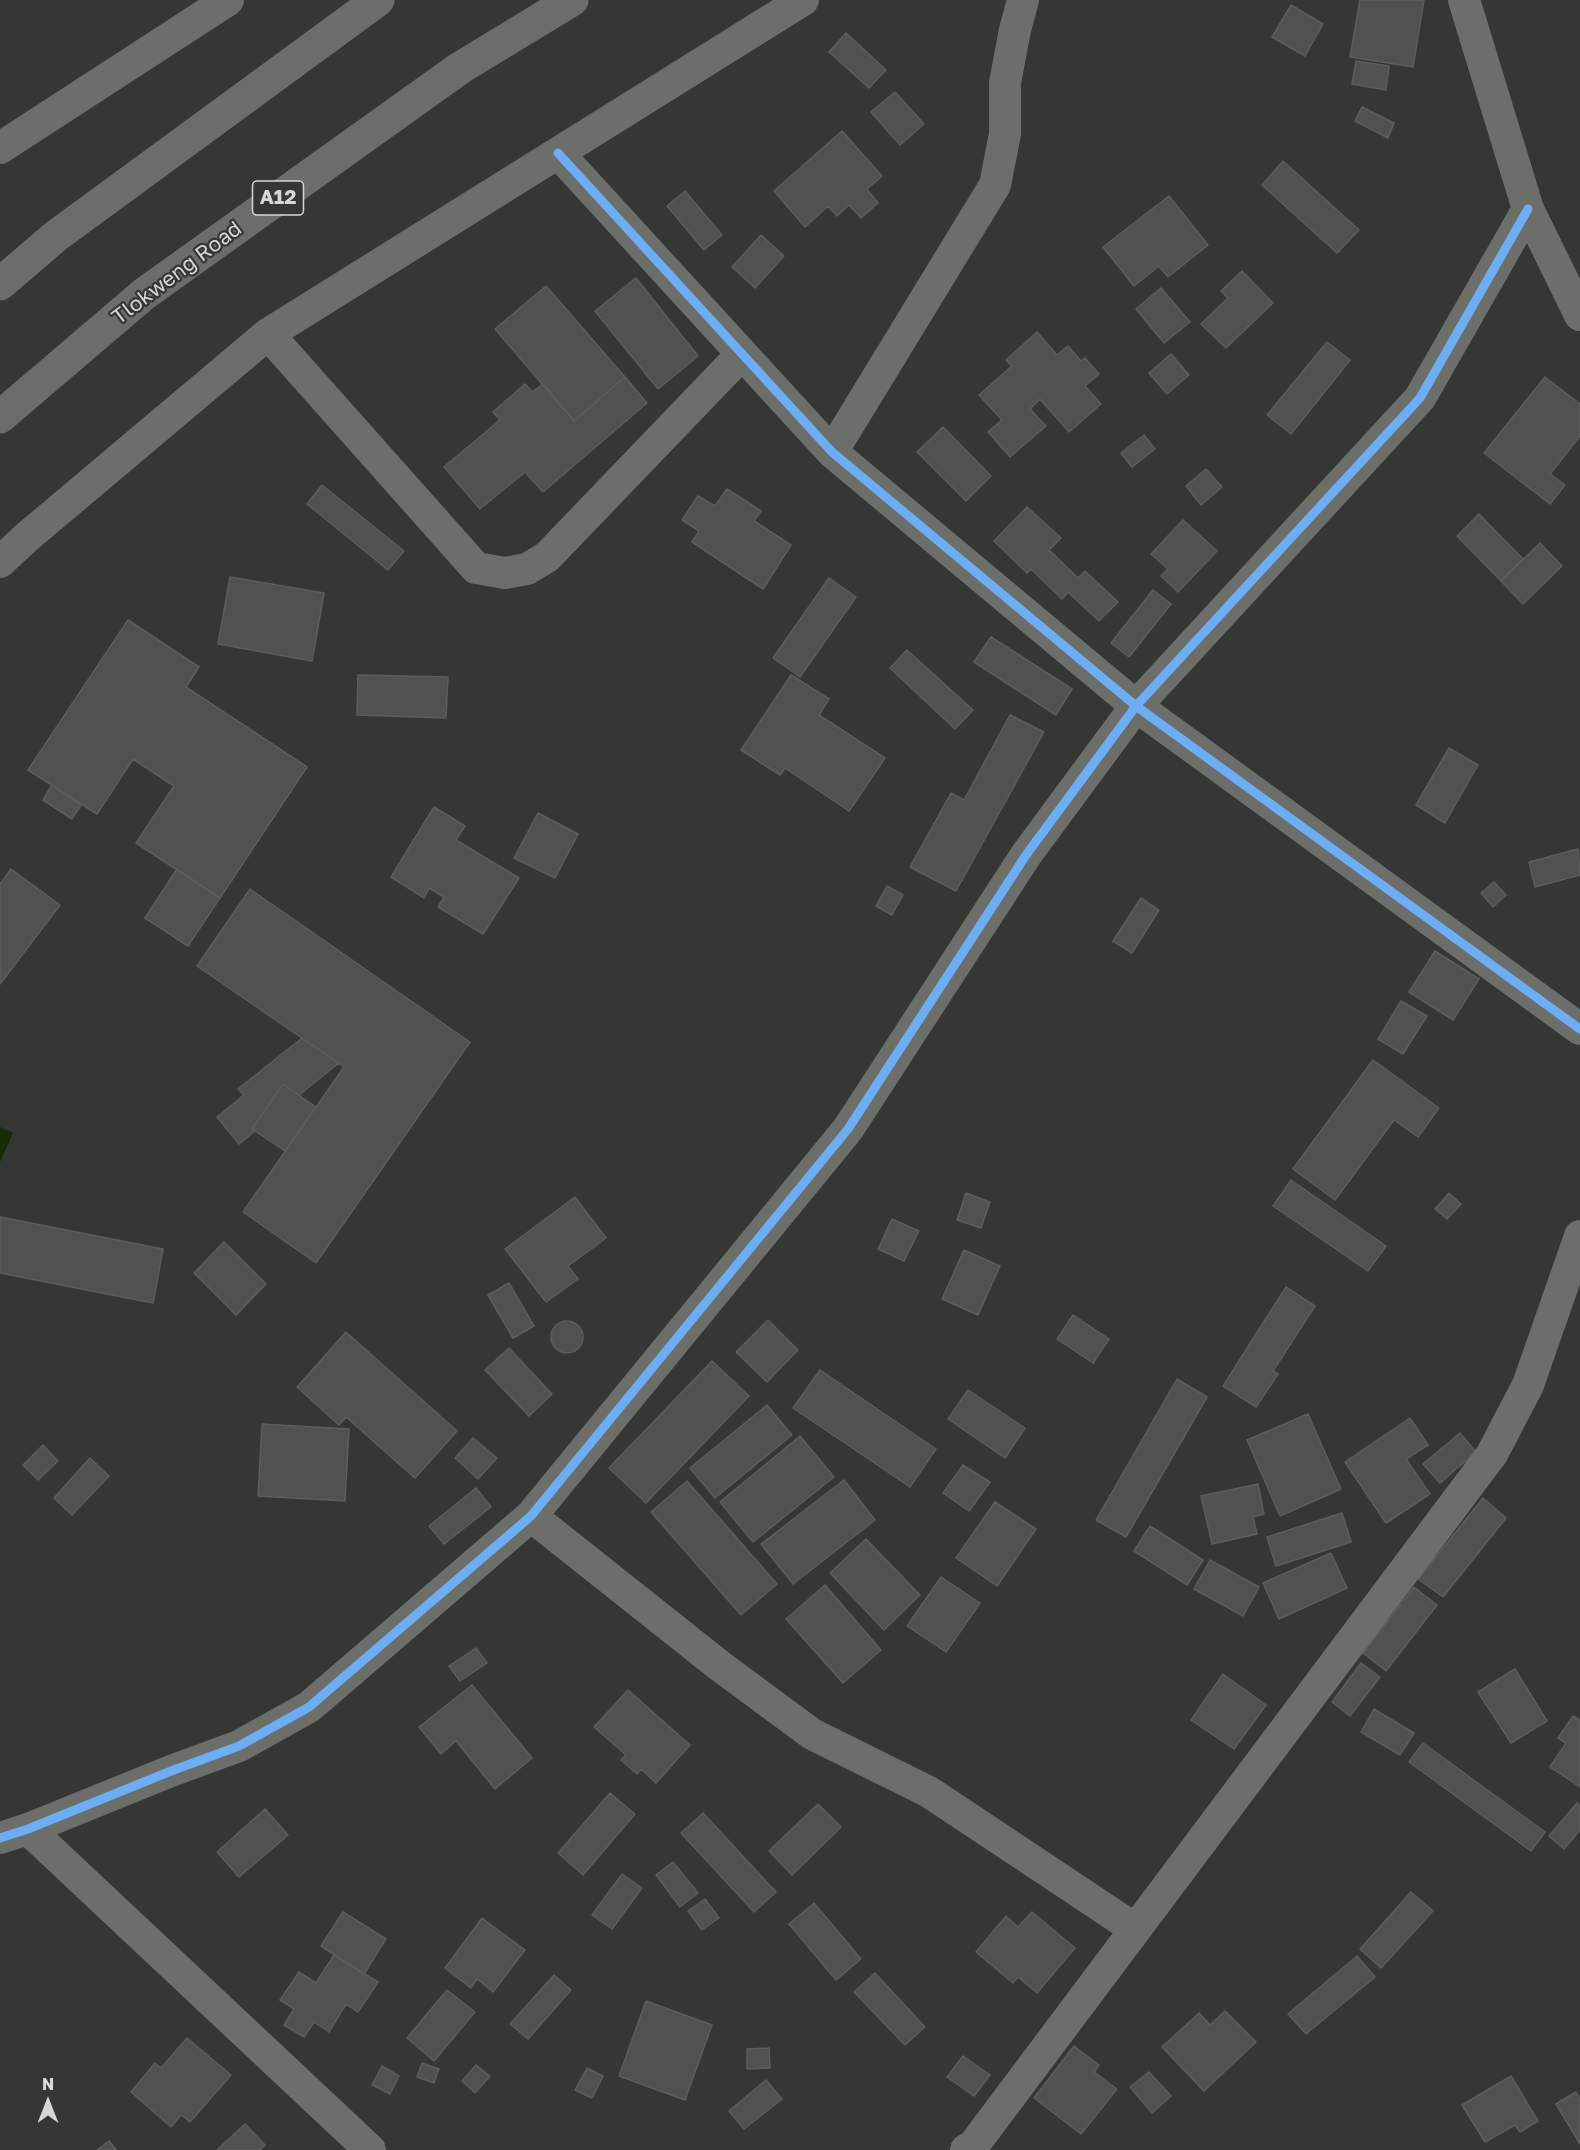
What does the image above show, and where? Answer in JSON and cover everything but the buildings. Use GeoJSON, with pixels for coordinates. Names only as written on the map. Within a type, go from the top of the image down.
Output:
{"type":"FeatureCollection","features":[{"type":"Feature","properties":{"kind":"main road"},"geometry":{"type":"LineString","coordinates":[[0,284],[57,236],[378,0]]}},
{"type":"Feature","properties":{"kind":"main road","name":"Tlokweng Road"},"geometry":{"type":"LineString","coordinates":[[0,417],[144,294],[460,68],[572,0]]}},
{"type":"Feature","properties":{"kind":"street"},"geometry":{"type":"LineString","coordinates":[[0,148],[228,0]]}},
{"type":"Feature","properties":{"kind":"street"},"geometry":{"type":"LineString","coordinates":[[0,562],[268,334],[803,0]]}},
{"type":"Feature","properties":{"kind":"street"},"geometry":{"type":"LineString","coordinates":[[832,452],[995,185],[1005,134],[1005,83],[1023,0]]}},
{"type":"Feature","properties":{"kind":"street"},"geometry":{"type":"LineString","coordinates":[[1464,0],[1528,209],[1580,315]]}},
{"type":"Feature","properties":{"kind":"street"},"geometry":{"type":"LineString","coordinates":[[558,153],[832,452],[1136,706],[1580,1029]]}},
{"type":"Feature","properties":{"kind":"street"},"geometry":{"type":"LineString","coordinates":[[370,2150],[14,1834],[239,1746],[309,1707],[531,1516],[848,1130],[1026,855],[1136,706],[1420,398],[1528,209]]}},
{"type":"Feature","properties":{"kind":"street"},"geometry":{"type":"LineString","coordinates":[[268,334],[477,568],[505,573],[527,569],[547,557],[742,354]]}},
{"type":"Feature","properties":{"kind":"street"},"geometry":{"type":"LineString","coordinates":[[966,2150],[973,2146],[1492,1454],[1528,1385],[1580,1236]]}},
{"type":"Feature","properties":{"kind":"street"},"geometry":{"type":"LineString","coordinates":[[531,1516],[720,1665],[812,1734],[929,1792],[1136,1929]]}},
{"type":"Feature","properties":{"kind":"shaded area"},"geometry":{"type":"Polygon","coordinates":[[[0,1127],[13,1133],[0,1162],[0,1127]]]}},
{"type":"Feature","properties":{"kind":"cycle path"},"geometry":{"type":"LineString","coordinates":[[558,153],[832,452],[1136,706],[1580,1029]]}},
{"type":"Feature","properties":{"kind":"cycle path"},"geometry":{"type":"LineString","coordinates":[[0,1838],[239,1746],[309,1707],[531,1516],[848,1129],[1026,855],[1136,706],[1420,398],[1528,209]]}}]}
